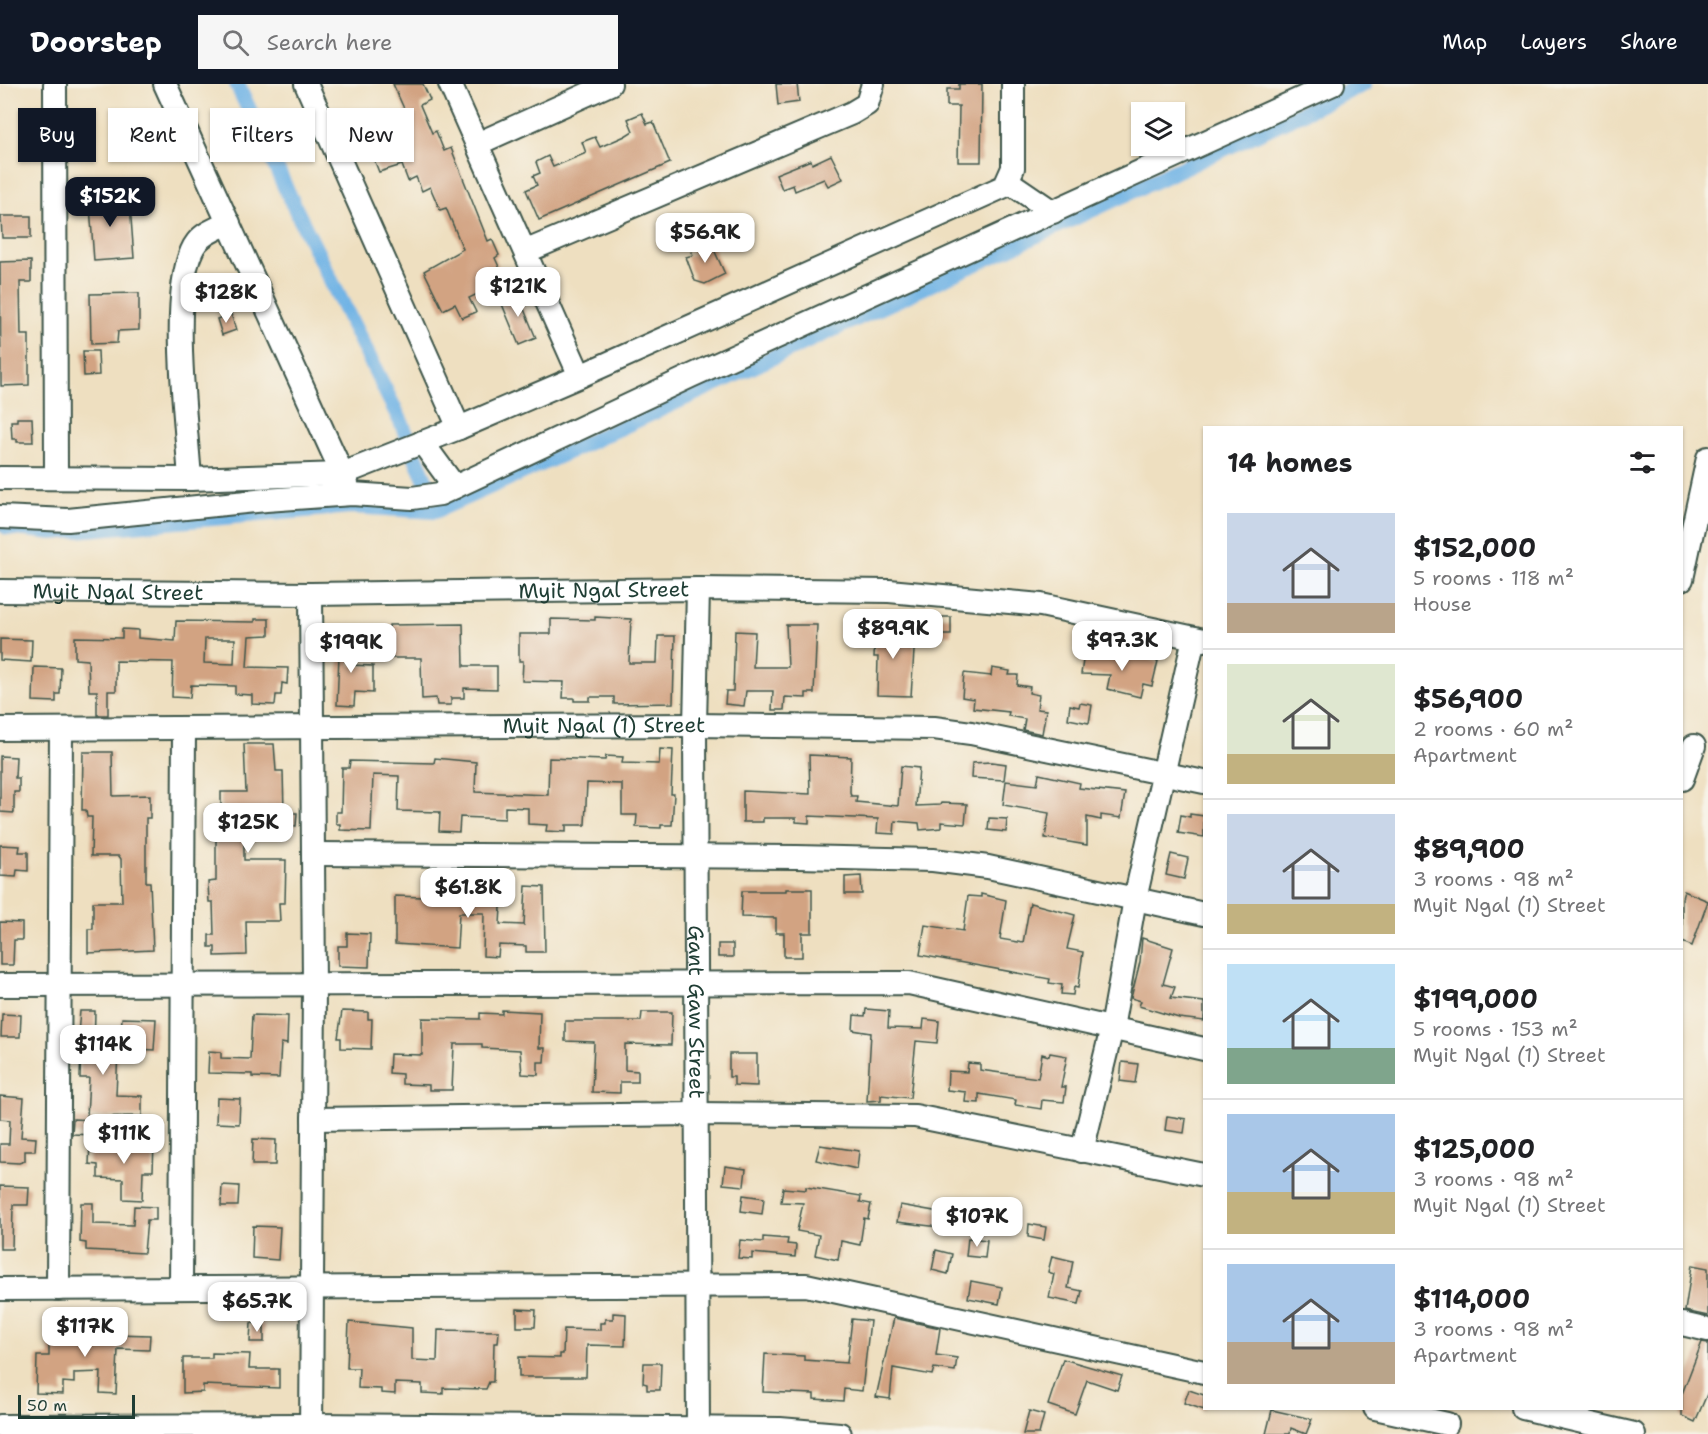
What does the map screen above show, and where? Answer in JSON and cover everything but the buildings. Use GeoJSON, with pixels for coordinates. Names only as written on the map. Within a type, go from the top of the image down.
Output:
{"type":"FeatureCollection","features":[{"type":"Feature","properties":{"kind":"street"},"geometry":{"type":"LineString","coordinates":[[55,84],[56,478]]}},
{"type":"Feature","properties":{"kind":"street"},"geometry":{"type":"LineString","coordinates":[[165,84],[352,494]]}},
{"type":"Feature","properties":{"kind":"street"},"geometry":{"type":"LineString","coordinates":[[306,84],[459,428]]}},
{"type":"Feature","properties":{"kind":"street"},"geometry":{"type":"LineString","coordinates":[[450,84],[527,251],[580,376]]}},
{"type":"Feature","properties":{"kind":"street"},"geometry":{"type":"LineString","coordinates":[[477,144],[610,84]]}},
{"type":"Feature","properties":{"kind":"street"},"geometry":{"type":"LineString","coordinates":[[527,251],[852,113],[867,104],[873,84]]}},
{"type":"Feature","properties":{"kind":"street"},"geometry":{"type":"LineString","coordinates":[[1009,182],[1013,156],[1013,84]]}},
{"type":"Feature","properties":{"kind":"street"},"geometry":{"type":"LineString","coordinates":[[0,517],[68,520],[218,504],[352,494],[424,497],[440,495],[690,376],[1333,84]]}},
{"type":"Feature","properties":{"kind":"street"},"geometry":{"type":"LineString","coordinates":[[0,478],[190,479],[342,474],[459,428],[580,376],[978,199],[1009,182]]}},
{"type":"Feature","properties":{"kind":"street"},"geometry":{"type":"LineString","coordinates":[[1009,182],[1053,212]]}},
{"type":"Feature","properties":{"kind":"street"},"geometry":{"type":"LineString","coordinates":[[190,479],[183,352],[183,279],[197,242],[205,234],[229,223]]}},
{"type":"Feature","properties":{"kind":"street"},"geometry":{"type":"LineString","coordinates":[[414,446],[455,487]]}},
{"type":"Feature","properties":{"kind":"street"},"geometry":{"type":"LineString","coordinates":[[1683,574],[1708,458]]}},
{"type":"Feature","properties":{"kind":"street","name":"Myit Ngal Street"},"geometry":{"type":"LineString","coordinates":[[0,591],[311,594],[698,589],[889,591],[1041,605],[1199,639]]}},
{"type":"Feature","properties":{"kind":"street","name":"Gant Gaw Street"},"geometry":{"type":"LineString","coordinates":[[698,589],[695,726],[698,1431]]}},
{"type":"Feature","properties":{"kind":"street"},"geometry":{"type":"LineString","coordinates":[[311,594],[314,729],[311,1429]]}},
{"type":"Feature","properties":{"kind":"street"},"geometry":{"type":"LineString","coordinates":[[1082,1151],[1112,1029],[1135,899],[1163,772],[1199,639]]}},
{"type":"Feature","properties":{"kind":"street","name":"Myit Ngal (1) Street"},"geometry":{"type":"LineString","coordinates":[[0,729],[695,726],[934,728],[971,733],[1203,782]]}},
{"type":"Feature","properties":{"kind":"street"},"geometry":{"type":"LineString","coordinates":[[58,1289],[61,729]]}},
{"type":"Feature","properties":{"kind":"street"},"geometry":{"type":"LineString","coordinates":[[181,1287],[184,729]]}},
{"type":"Feature","properties":{"kind":"street"},"geometry":{"type":"LineString","coordinates":[[1683,776],[1694,746]]}},
{"type":"Feature","properties":{"kind":"street"},"geometry":{"type":"LineString","coordinates":[[313,854],[695,856],[933,861],[987,867],[1203,914]]}},
{"type":"Feature","properties":{"kind":"street"},"geometry":{"type":"LineString","coordinates":[[0,985],[909,983],[1203,1049]]}},
{"type":"Feature","properties":{"kind":"street"},"geometry":{"type":"LineString","coordinates":[[313,1119],[697,1114],[915,1116],[1203,1175]]}},
{"type":"Feature","properties":{"kind":"street"},"geometry":{"type":"LineString","coordinates":[[0,1289],[806,1285],[1203,1371]]}},
{"type":"Feature","properties":{"kind":"street"},"geometry":{"type":"LineString","coordinates":[[1683,1324],[1708,1330]]}},
{"type":"Feature","properties":{"kind":"street"},"geometry":{"type":"LineString","coordinates":[[1386,1410],[1448,1422]]}},
{"type":"Feature","properties":{"kind":"street"},"geometry":{"type":"LineString","coordinates":[[1532,1410],[1634,1434]]}},
{"type":"Feature","properties":{"kind":"street"},"geometry":{"type":"LineString","coordinates":[[0,1426],[698,1431],[780,1429],[840,1434]]}},
{"type":"Feature","properties":{"kind":"waterway"},"geometry":{"type":"LineString","coordinates":[[237,84],[295,208],[401,422],[427,484]]}},
{"type":"Feature","properties":{"kind":"waterway"},"geometry":{"type":"LineString","coordinates":[[7,527],[53,532],[351,506],[435,511],[1364,84]]}}]}
